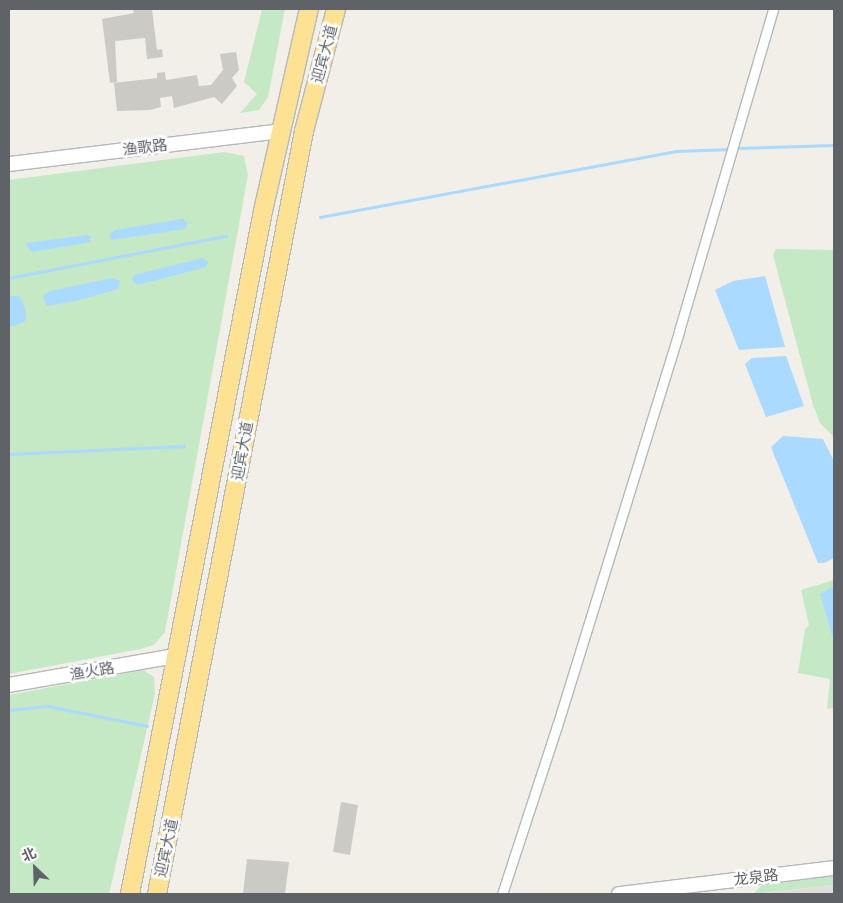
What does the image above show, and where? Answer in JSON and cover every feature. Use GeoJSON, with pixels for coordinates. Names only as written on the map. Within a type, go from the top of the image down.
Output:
{"type":"FeatureCollection","features":[{"type":"Feature","properties":{"kind":"highway","name":"迎宾大道"},"geometry":{"type":"LineString","coordinates":[[130,894],[280,131],[309,9]]}},
{"type":"Feature","properties":{"kind":"highway","name":"迎宾大道"},"geometry":{"type":"LineString","coordinates":[[157,894],[304,131],[336,9]]}},
{"type":"Feature","properties":{"kind":"street"},"geometry":{"type":"LineString","coordinates":[[502,894],[558,726],[730,166],[773,9]]}},
{"type":"Feature","properties":{"kind":"street","name":"渔歌路"},"geometry":{"type":"LineString","coordinates":[[9,164],[280,131]]}},
{"type":"Feature","properties":{"kind":"street","name":"渔火路"},"geometry":{"type":"LineString","coordinates":[[9,686],[176,656]]}},
{"type":"Feature","properties":{"kind":"street","name":"龙泉路"},"geometry":{"type":"LineString","coordinates":[[619,894],[834,868]]}},
{"type":"Feature","properties":{"kind":"shaded area"},"geometry":{"type":"Polygon","coordinates":[[[834,885],[834,894],[759,894],[767,893],[834,885]]]}},
{"type":"Feature","properties":{"kind":"green space"},"geometry":{"type":"Polygon","coordinates":[[[262,9],[285,9],[268,97],[259,110],[240,113],[257,94],[244,82],[262,9]]]}},
{"type":"Feature","properties":{"kind":"green space"},"geometry":{"type":"Polygon","coordinates":[[[224,152],[244,156],[248,175],[165,632],[154,645],[140,649],[9,674],[9,180],[224,152]]]}},
{"type":"Feature","properties":{"kind":"green space"},"geometry":{"type":"Polygon","coordinates":[[[776,249],[834,250],[834,437],[820,423],[813,405],[773,255],[776,249]]]}},
{"type":"Feature","properties":{"kind":"green space"},"geometry":{"type":"Polygon","coordinates":[[[834,580],[834,708],[827,709],[830,679],[798,673],[805,629],[809,625],[801,590],[834,580]]]}},
{"type":"Feature","properties":{"kind":"green space"},"geometry":{"type":"Polygon","coordinates":[[[143,670],[154,677],[155,694],[109,894],[9,894],[9,695],[143,670]]]}},
{"type":"Feature","properties":{"kind":"green space"},"geometry":{"type":"Polygon","coordinates":[[[834,876],[834,885],[753,894],[763,884],[834,876]]]}},
{"type":"Feature","properties":{"kind":"water"},"geometry":{"type":"Polygon","coordinates":[[[183,219],[188,223],[185,229],[111,240],[110,234],[115,230],[183,219]]]}},
{"type":"Feature","properties":{"kind":"water"},"geometry":{"type":"Polygon","coordinates":[[[91,236],[90,242],[32,252],[26,246],[27,243],[91,236]]]}},
{"type":"Feature","properties":{"kind":"water"},"geometry":{"type":"Polygon","coordinates":[[[203,258],[208,262],[206,267],[137,285],[132,280],[134,275],[203,258]]]}},
{"type":"Feature","properties":{"kind":"water"},"geometry":{"type":"Polygon","coordinates":[[[765,276],[785,347],[739,350],[715,290],[733,281],[765,276]]]}},
{"type":"Feature","properties":{"kind":"water"},"geometry":{"type":"Polygon","coordinates":[[[113,278],[120,281],[118,289],[76,301],[47,306],[43,296],[50,291],[113,278]]]}},
{"type":"Feature","properties":{"kind":"water"},"geometry":{"type":"Polygon","coordinates":[[[9,296],[20,296],[26,312],[26,320],[9,327],[9,296]]]}},
{"type":"Feature","properties":{"kind":"water"},"geometry":{"type":"Polygon","coordinates":[[[786,356],[804,406],[766,417],[745,364],[752,358],[786,356]]]}},
{"type":"Feature","properties":{"kind":"water"},"geometry":{"type":"Polygon","coordinates":[[[783,436],[823,439],[833,459],[834,558],[824,563],[818,563],[771,447],[783,436]]]}},
{"type":"Feature","properties":{"kind":"water"},"geometry":{"type":"Polygon","coordinates":[[[834,586],[834,642],[820,594],[834,586]]]}},
{"type":"Feature","properties":{"kind":"building"},"geometry":{"type":"Polygon","coordinates":[[[152,9],[157,50],[162,49],[163,57],[147,59],[145,38],[115,41],[117,82],[110,83],[102,19],[134,13],[133,10],[152,9]]]}},
{"type":"Feature","properties":{"kind":"building"},"geometry":{"type":"Polygon","coordinates":[[[236,52],[239,70],[232,78],[237,86],[222,104],[214,97],[174,108],[172,96],[160,98],[161,107],[150,110],[117,111],[114,83],[157,78],[157,73],[165,72],[166,80],[197,75],[199,86],[211,85],[223,70],[220,54],[236,52]]]}},
{"type":"Feature","properties":{"kind":"building"},"geometry":{"type":"Polygon","coordinates":[[[341,802],[358,805],[350,855],[333,852],[341,802]]]}},
{"type":"Feature","properties":{"kind":"building"},"geometry":{"type":"Polygon","coordinates":[[[247,859],[289,862],[285,894],[243,894],[247,859]]]}},
{"type":"Feature","properties":{"kind":"waterway"},"geometry":{"type":"LineString","coordinates":[[736,148],[834,145]]}},
{"type":"Feature","properties":{"kind":"waterway"},"geometry":{"type":"LineString","coordinates":[[320,217],[676,151],[730,149]]}},
{"type":"Feature","properties":{"kind":"waterway"},"geometry":{"type":"LineString","coordinates":[[9,278],[226,236]]}},
{"type":"Feature","properties":{"kind":"waterway"},"geometry":{"type":"LineString","coordinates":[[9,454],[184,446]]}},
{"type":"Feature","properties":{"kind":"waterway"},"geometry":{"type":"LineString","coordinates":[[9,710],[48,706],[147,726]]}}]}
